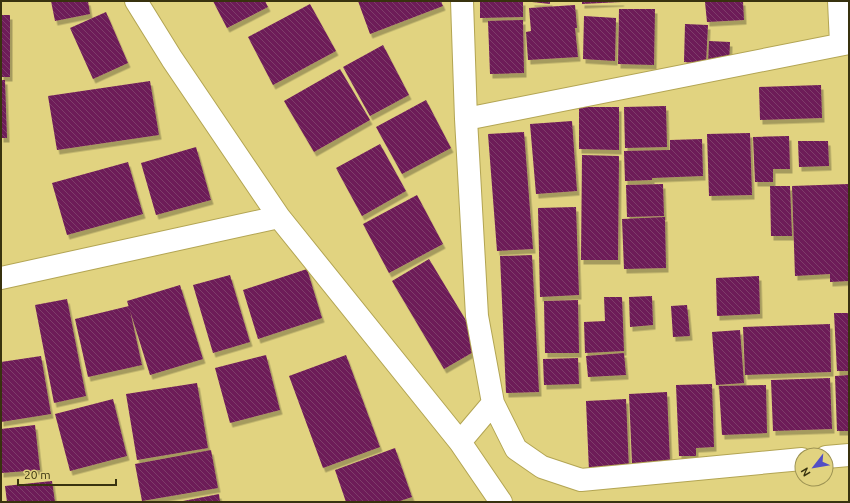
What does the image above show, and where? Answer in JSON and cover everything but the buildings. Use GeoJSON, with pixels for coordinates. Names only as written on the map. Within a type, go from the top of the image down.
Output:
{"type":"FeatureCollection","features":[{"type":"Feature","properties":{"kind":"street"},"geometry":{"type":"LineString","coordinates":[[136,1],[172,59],[280,217],[460,442],[501,502]]}},
{"type":"Feature","properties":{"kind":"street"},"geometry":{"type":"LineString","coordinates":[[462,1],[466,119],[477,316],[493,403],[516,449],[542,467],[582,480],[794,460]]}},
{"type":"Feature","properties":{"kind":"street"},"geometry":{"type":"LineString","coordinates":[[466,119],[845,44],[838,1]]}},
{"type":"Feature","properties":{"kind":"street"},"geometry":{"type":"LineString","coordinates":[[1,278],[280,217]]}},
{"type":"Feature","properties":{"kind":"street"},"geometry":{"type":"LineString","coordinates":[[460,442],[493,403]]}},
{"type":"Feature","properties":{"kind":"street"},"geometry":{"type":"LineString","coordinates":[[834,456],[849,455]]}}]}
